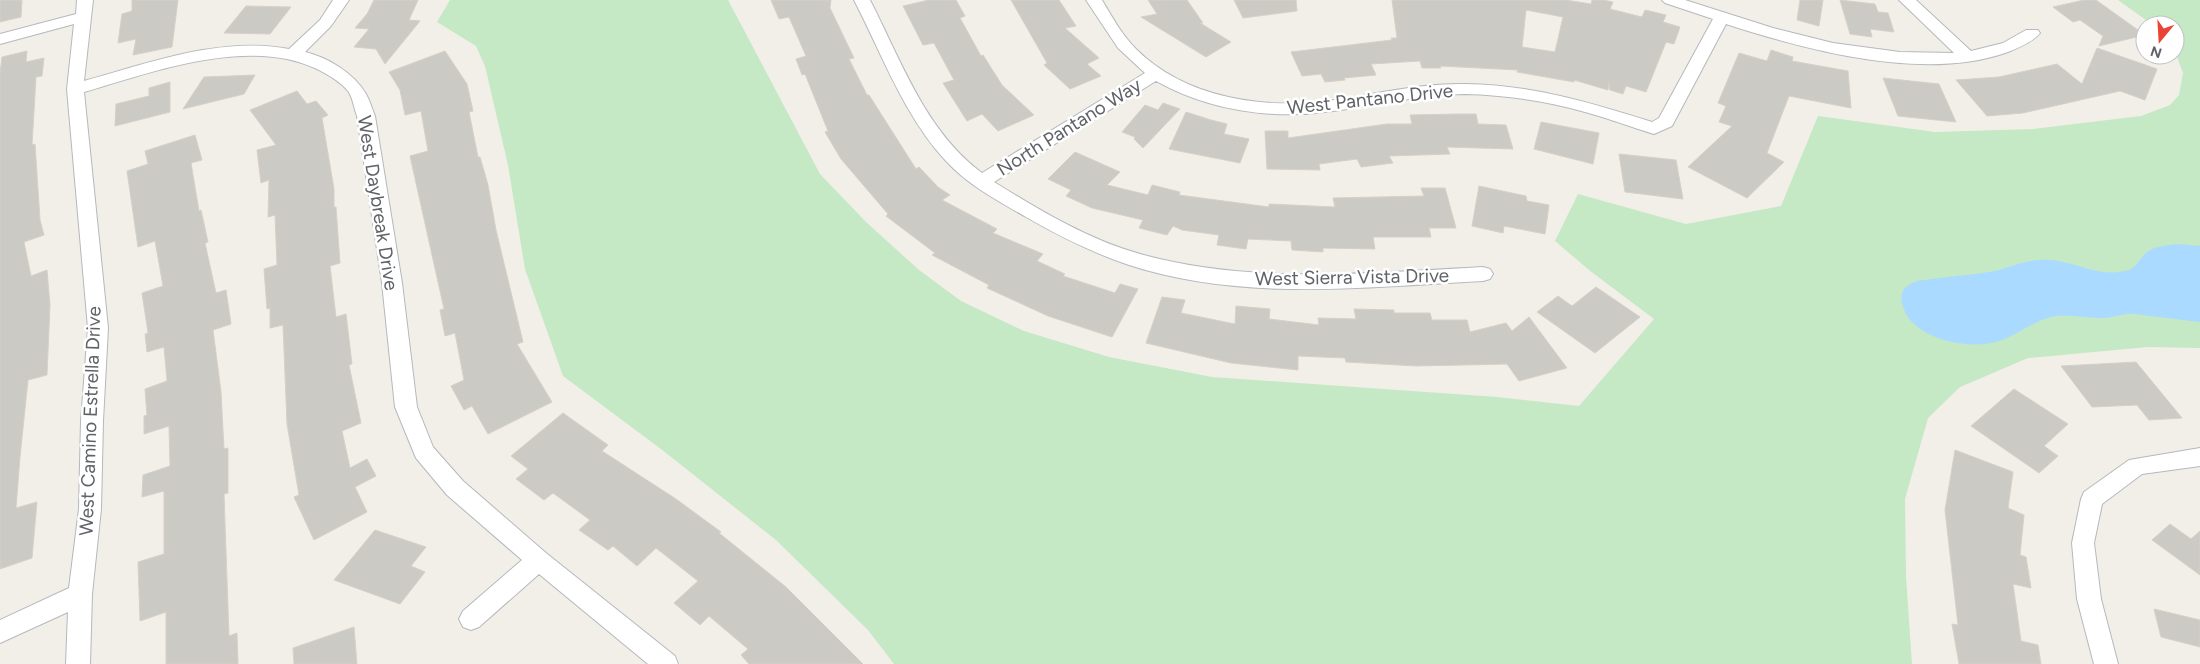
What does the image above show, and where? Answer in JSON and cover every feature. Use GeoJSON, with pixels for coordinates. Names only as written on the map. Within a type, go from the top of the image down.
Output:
{"type":"FeatureCollection","features":[{"type":"Feature","properties":{"kind":"street"},"geometry":{"type":"LineString","coordinates":[[293,54],[319,31],[336,11],[341,0]]}},
{"type":"Feature","properties":{"kind":"street","name":"West Sierra Vista Drive"},"geometry":{"type":"LineString","coordinates":[[862,0],[931,131],[952,157],[982,181],[1053,225],[1092,244],[1137,260],[1186,272],[1260,281],[1303,282],[1483,274]]}},
{"type":"Feature","properties":{"kind":"street","name":"West Pantano Drive"},"geometry":{"type":"LineString","coordinates":[[1094,0],[1117,37],[1134,57],[1157,73],[1188,89],[1220,100],[1273,109],[1303,109],[1384,96],[1464,89],[1503,91],[1589,107],[1654,128],[1666,122],[1722,16]]}},
{"type":"Feature","properties":{"kind":"street"},"geometry":{"type":"LineString","coordinates":[[1670,0],[1801,42],[1852,54],[1889,58],[1970,58],[2010,46],[2032,33]]}},
{"type":"Feature","properties":{"kind":"street"},"geometry":{"type":"LineString","coordinates":[[1907,0],[1970,58]]}},
{"type":"Feature","properties":{"kind":"street"},"geometry":{"type":"LineString","coordinates":[[0,39],[84,8]]}},
{"type":"Feature","properties":{"kind":"street","name":"West Camino Estrella Drive"},"geometry":{"type":"LineString","coordinates":[[78,664],[80,594],[90,510],[92,421],[98,328],[75,89],[84,8]]}},
{"type":"Feature","properties":{"kind":"street","name":"West Daybreak Drive"},"geometry":{"type":"LineString","coordinates":[[75,89],[204,56],[244,50],[293,54],[326,66],[349,82],[359,94],[366,116],[392,283],[406,407],[424,452],[455,488],[538,560],[581,593],[666,664]]}},
{"type":"Feature","properties":{"kind":"street","name":"North Pantano Way"},"geometry":{"type":"LineString","coordinates":[[982,181],[1157,73]]}},
{"type":"Feature","properties":{"kind":"street"},"geometry":{"type":"LineString","coordinates":[[2106,664],[2089,599],[2083,543],[2092,498],[2137,466],[2200,457]]}},
{"type":"Feature","properties":{"kind":"street"},"geometry":{"type":"LineString","coordinates":[[471,619],[538,560]]}},
{"type":"Feature","properties":{"kind":"street"},"geometry":{"type":"LineString","coordinates":[[0,632],[80,594]]}},
{"type":"Feature","properties":{"kind":"green space"},"geometry":{"type":"Polygon","coordinates":[[[450,0],[728,0],[820,174],[866,222],[919,270],[961,301],[1024,331],[1109,357],[1212,377],[1497,397],[1579,406],[1654,319],[1589,270],[1555,241],[1578,194],[1686,224],[1781,206],[1818,116],[1935,132],[2033,129],[2141,116],[2170,105],[2179,95],[2183,73],[2180,65],[2185,65],[2185,15],[2139,15],[2118,0],[2200,0],[2200,348],[2148,347],[2028,358],[1960,387],[1928,418],[1905,499],[1906,577],[1912,664],[894,664],[868,630],[776,540],[661,449],[563,376],[525,269],[508,165],[485,66],[476,46],[437,22],[450,0]]]}},
{"type":"Feature","properties":{"kind":"water"},"geometry":{"type":"Polygon","coordinates":[[[2178,244],[2200,246],[2200,322],[2134,314],[2104,318],[2058,316],[2037,322],[1999,341],[1987,344],[1972,344],[1942,339],[1916,326],[1907,315],[1902,303],[1903,291],[1910,284],[1917,281],[1989,272],[2028,261],[2041,260],[2061,262],[2100,272],[2119,272],[2130,270],[2136,266],[2146,253],[2153,249],[2178,244]]]}},
{"type":"Feature","properties":{"kind":"building"},"geometry":{"type":"Polygon","coordinates":[[[0,0],[22,0],[21,17],[0,22],[0,0]]]}},
{"type":"Feature","properties":{"kind":"building"},"geometry":{"type":"Polygon","coordinates":[[[132,0],[178,0],[172,47],[133,55],[136,39],[118,43],[122,14],[132,11],[132,0]]]}},
{"type":"Feature","properties":{"kind":"building"},"geometry":{"type":"Polygon","coordinates":[[[374,0],[418,0],[409,20],[420,21],[385,64],[376,49],[354,47],[369,29],[355,28],[367,14],[374,0]]]}},
{"type":"Feature","properties":{"kind":"building"},"geometry":{"type":"Polygon","coordinates":[[[771,0],[831,0],[830,8],[854,58],[849,59],[867,95],[869,95],[916,169],[919,167],[938,187],[950,195],[942,200],[997,229],[993,233],[1043,254],[1037,261],[1065,274],[1063,276],[1115,293],[1120,284],[1138,289],[1112,337],[1048,316],[987,288],[989,285],[932,255],[935,253],[886,216],[888,214],[841,159],[825,132],[828,131],[805,74],[802,75],[796,59],[806,56],[789,17],[779,19],[771,0]]]}},
{"type":"Feature","properties":{"kind":"building"},"geometry":{"type":"Polygon","coordinates":[[[929,0],[956,0],[965,16],[960,18],[981,56],[983,55],[1002,85],[1034,115],[998,131],[982,114],[967,121],[943,83],[954,80],[934,43],[923,45],[903,6],[929,0]]]}},
{"type":"Feature","properties":{"kind":"building"},"geometry":{"type":"Polygon","coordinates":[[[1011,0],[1059,0],[1076,26],[1065,28],[1099,58],[1087,64],[1101,76],[1070,89],[1044,65],[1047,63],[1011,0]]]}},
{"type":"Feature","properties":{"kind":"building"},"geometry":{"type":"Polygon","coordinates":[[[1148,0],[1187,0],[1203,23],[1200,23],[1231,42],[1206,57],[1141,17],[1157,14],[1148,0]]]}},
{"type":"Feature","properties":{"kind":"building"},"geometry":{"type":"Polygon","coordinates":[[[1234,0],[1296,0],[1297,11],[1243,18],[1234,0]]]}},
{"type":"Feature","properties":{"kind":"building"},"geometry":{"type":"Polygon","coordinates":[[[1392,0],[1566,0],[1591,4],[1592,0],[1603,0],[1613,2],[1610,9],[1642,17],[1645,10],[1666,15],[1663,22],[1680,27],[1674,44],[1666,42],[1646,92],[1626,86],[1623,94],[1610,90],[1609,82],[1608,90],[1574,80],[1574,82],[1517,72],[1518,70],[1440,66],[1441,68],[1422,68],[1420,61],[1371,64],[1376,75],[1325,82],[1321,74],[1302,76],[1291,52],[1397,38],[1392,0]],[[1526,10],[1522,47],[1555,52],[1563,17],[1526,10]]]}},
{"type":"Feature","properties":{"kind":"building"},"geometry":{"type":"Polygon","coordinates":[[[1800,0],[1823,0],[1819,26],[1797,20],[1800,0]]]}},
{"type":"Feature","properties":{"kind":"building"},"geometry":{"type":"Polygon","coordinates":[[[1840,0],[1875,4],[1878,12],[1888,13],[1894,32],[1870,29],[1872,37],[1850,34],[1840,0]]]}},
{"type":"Feature","properties":{"kind":"building"},"geometry":{"type":"Polygon","coordinates":[[[2084,0],[2096,0],[2135,28],[2135,37],[2099,46],[2103,36],[2080,20],[2073,22],[2053,7],[2084,0]]]}},
{"type":"Feature","properties":{"kind":"building"},"geometry":{"type":"Polygon","coordinates":[[[246,6],[291,7],[270,34],[224,33],[246,6]]]}},
{"type":"Feature","properties":{"kind":"building"},"geometry":{"type":"Polygon","coordinates":[[[2097,48],[2135,61],[2135,65],[2146,65],[2157,69],[2145,100],[2120,91],[2023,113],[1987,116],[1956,80],[1999,77],[2057,64],[2082,84],[2097,48]]]}},
{"type":"Feature","properties":{"kind":"building"},"geometry":{"type":"Polygon","coordinates":[[[1771,50],[1793,57],[1792,61],[1848,71],[1851,108],[1789,96],[1767,153],[1784,162],[1747,198],[1688,167],[1732,126],[1719,122],[1726,106],[1718,103],[1739,53],[1767,61],[1771,50]]]}},
{"type":"Feature","properties":{"kind":"building"},"geometry":{"type":"Polygon","coordinates":[[[27,51],[26,62],[44,58],[42,76],[36,77],[32,145],[35,144],[40,220],[44,235],[24,242],[31,276],[47,270],[50,305],[47,375],[28,380],[20,457],[16,508],[37,502],[32,558],[0,569],[0,73],[2,57],[27,51]]]}},
{"type":"Feature","properties":{"kind":"building"},"geometry":{"type":"Polygon","coordinates":[[[445,51],[467,84],[473,111],[469,112],[478,157],[480,157],[488,185],[496,230],[523,342],[517,344],[552,402],[488,434],[472,406],[464,410],[451,386],[464,380],[455,333],[445,336],[440,310],[444,309],[410,156],[428,151],[421,111],[405,115],[400,90],[389,72],[445,51]]]}},
{"type":"Feature","properties":{"kind":"building"},"geometry":{"type":"Polygon","coordinates":[[[255,75],[244,94],[183,109],[204,77],[255,75]]]}},
{"type":"Feature","properties":{"kind":"building"},"geometry":{"type":"Polygon","coordinates":[[[1883,78],[1939,84],[1956,122],[1898,116],[1883,78]]]}},
{"type":"Feature","properties":{"kind":"building"},"geometry":{"type":"Polygon","coordinates":[[[170,82],[170,112],[115,126],[116,104],[149,96],[149,88],[170,82]]]}},
{"type":"Feature","properties":{"kind":"building"},"geometry":{"type":"Polygon","coordinates":[[[297,91],[307,104],[316,101],[328,115],[322,118],[334,189],[340,263],[330,266],[336,317],[346,314],[352,364],[349,365],[361,423],[342,431],[350,468],[367,459],[376,476],[355,487],[367,512],[314,540],[294,497],[299,495],[287,424],[283,325],[270,328],[270,308],[267,309],[264,269],[277,265],[275,215],[268,217],[269,180],[261,183],[257,150],[276,145],[250,110],[297,91]]]}},
{"type":"Feature","properties":{"kind":"building"},"geometry":{"type":"Polygon","coordinates":[[[1163,103],[1180,109],[1143,148],[1134,139],[1135,137],[1122,132],[1145,105],[1158,110],[1163,103]]]}},
{"type":"Feature","properties":{"kind":"building"},"geometry":{"type":"Polygon","coordinates":[[[1186,112],[1227,124],[1224,134],[1249,139],[1240,163],[1169,149],[1186,112]]]}},
{"type":"Feature","properties":{"kind":"building"},"geometry":{"type":"Polygon","coordinates":[[[1476,114],[1478,124],[1506,125],[1513,149],[1447,147],[1450,154],[1389,156],[1393,163],[1361,167],[1357,159],[1319,164],[1320,170],[1267,169],[1265,131],[1288,131],[1288,138],[1387,124],[1412,124],[1410,115],[1476,114]]]}},
{"type":"Feature","properties":{"kind":"building"},"geometry":{"type":"Polygon","coordinates":[[[1541,122],[1599,133],[1593,164],[1534,149],[1541,122]]]}},
{"type":"Feature","properties":{"kind":"building"},"geometry":{"type":"Polygon","coordinates":[[[195,135],[202,160],[191,163],[199,211],[201,210],[208,242],[205,243],[216,293],[226,290],[231,324],[213,330],[221,392],[224,449],[228,448],[228,493],[224,494],[229,636],[237,633],[238,664],[166,664],[166,612],[140,621],[138,562],[164,554],[164,491],[142,497],[143,475],[170,466],[169,426],[144,434],[144,416],[147,415],[145,389],[167,381],[164,347],[147,352],[145,334],[148,333],[142,293],[163,286],[155,241],[138,247],[127,171],[148,164],[145,151],[195,135]]]}},
{"type":"Feature","properties":{"kind":"building"},"geometry":{"type":"Polygon","coordinates":[[[1075,152],[1120,172],[1107,185],[1148,195],[1152,185],[1180,192],[1179,195],[1269,207],[1269,204],[1335,207],[1333,198],[1424,196],[1421,188],[1445,188],[1456,228],[1429,228],[1431,237],[1373,237],[1375,249],[1323,248],[1323,252],[1292,250],[1291,241],[1248,239],[1246,249],[1217,245],[1219,235],[1182,230],[1173,226],[1167,235],[1139,228],[1143,220],[1092,208],[1066,196],[1071,190],[1048,179],[1075,152]]]}},
{"type":"Feature","properties":{"kind":"building"},"geometry":{"type":"Polygon","coordinates":[[[1619,154],[1676,160],[1683,199],[1625,192],[1619,154]]]}},
{"type":"Feature","properties":{"kind":"building"},"geometry":{"type":"Polygon","coordinates":[[[1479,186],[1526,196],[1527,201],[1549,205],[1545,234],[1504,226],[1503,233],[1472,226],[1479,186]]]}},
{"type":"Feature","properties":{"kind":"building"},"geometry":{"type":"Polygon","coordinates":[[[1596,287],[1640,317],[1595,353],[1537,312],[1558,296],[1572,306],[1596,287]]]}},
{"type":"Feature","properties":{"kind":"building"},"geometry":{"type":"Polygon","coordinates":[[[1162,297],[1185,300],[1181,313],[1235,324],[1236,306],[1270,309],[1269,319],[1319,325],[1318,318],[1356,319],[1354,309],[1394,310],[1394,313],[1430,313],[1432,320],[1467,320],[1470,332],[1506,323],[1512,331],[1529,317],[1567,368],[1519,381],[1507,364],[1416,366],[1346,362],[1345,358],[1298,356],[1298,370],[1231,363],[1146,343],[1162,297]]]}},
{"type":"Feature","properties":{"kind":"building"},"geometry":{"type":"Polygon","coordinates":[[[2136,362],[2182,418],[2149,420],[2137,405],[2092,407],[2061,366],[2136,362]]]}},
{"type":"Feature","properties":{"kind":"building"},"geometry":{"type":"Polygon","coordinates":[[[2014,389],[2068,424],[2044,446],[2058,456],[2039,473],[1971,426],[2014,389]]]}},
{"type":"Feature","properties":{"kind":"building"},"geometry":{"type":"Polygon","coordinates":[[[563,413],[608,445],[602,451],[676,499],[721,532],[719,533],[786,587],[863,664],[749,664],[741,655],[748,649],[709,616],[700,625],[674,603],[698,581],[656,548],[637,566],[613,546],[608,550],[579,530],[590,520],[553,493],[544,500],[516,479],[528,469],[511,456],[563,413]]]}},
{"type":"Feature","properties":{"kind":"building"},"geometry":{"type":"Polygon","coordinates":[[[1955,450],[2013,472],[2008,508],[2024,515],[2020,555],[2026,557],[2031,588],[2013,584],[2021,641],[2038,645],[2041,664],[1959,664],[1952,624],[1958,625],[1945,510],[1955,450]]]}},
{"type":"Feature","properties":{"kind":"building"},"geometry":{"type":"Polygon","coordinates":[[[2170,524],[2191,539],[2200,531],[2200,575],[2152,540],[2170,524]]]}},
{"type":"Feature","properties":{"kind":"building"},"geometry":{"type":"Polygon","coordinates":[[[375,530],[426,547],[411,566],[425,572],[400,604],[334,580],[375,530]]]}},
{"type":"Feature","properties":{"kind":"building"},"geometry":{"type":"Polygon","coordinates":[[[2154,609],[2200,620],[2200,647],[2161,637],[2154,609]]]}},
{"type":"Feature","properties":{"kind":"building"},"geometry":{"type":"Polygon","coordinates":[[[354,627],[357,664],[294,664],[293,648],[354,627]]]}}]}
